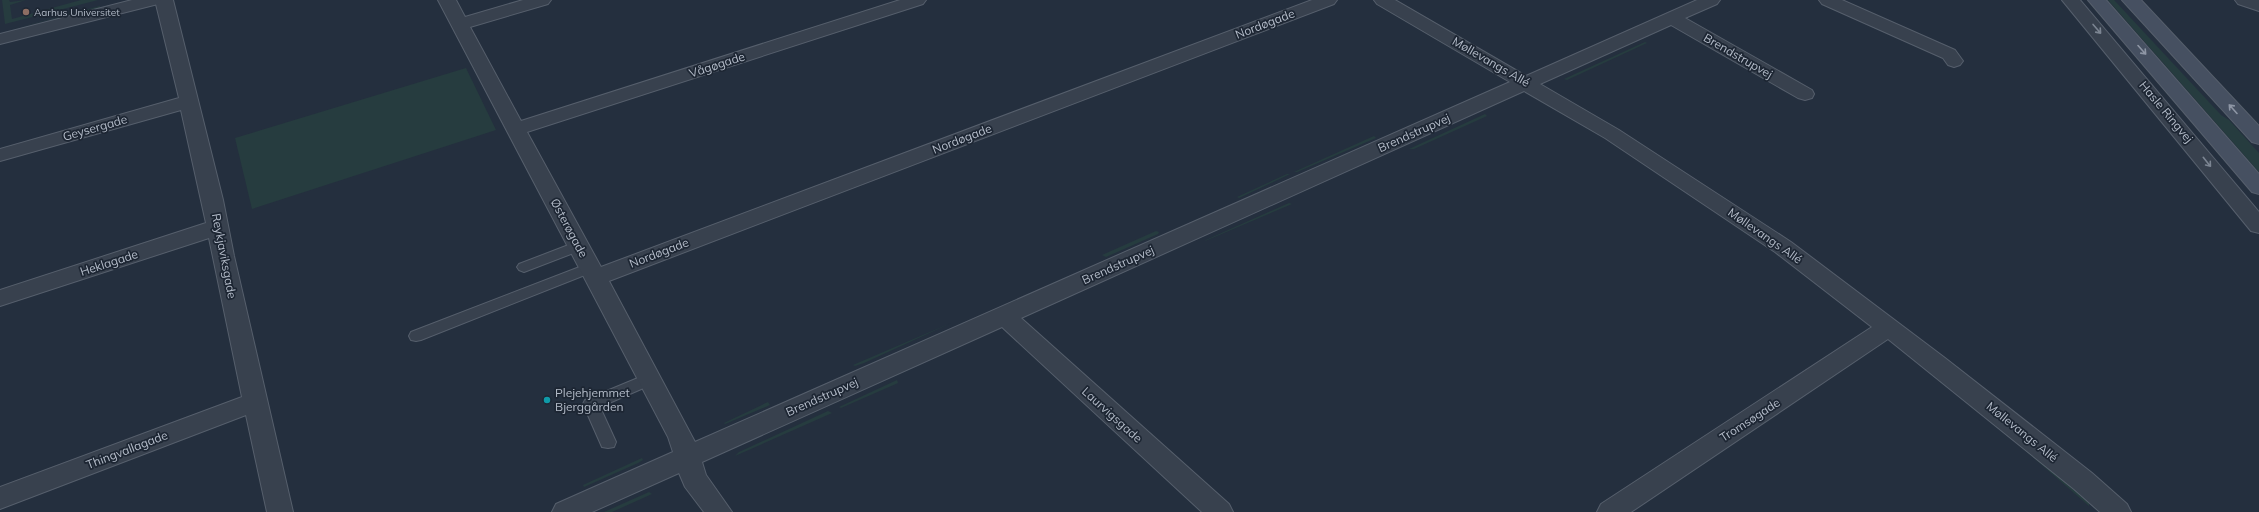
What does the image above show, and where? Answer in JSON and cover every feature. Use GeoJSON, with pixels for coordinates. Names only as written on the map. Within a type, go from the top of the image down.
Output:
{"type":"FeatureCollection","features":[{"type":"Feature","properties":{"kind":"main road","name":"Hasle Ringvej"},"geometry":{"type":"LineString","coordinates":[[2097,0],[2259,187]]}},
{"type":"Feature","properties":{"kind":"main road"},"geometry":{"type":"LineString","coordinates":[[2131,0],[2259,138]]}},
{"type":"Feature","properties":{"kind":"street"},"geometry":{"type":"LineString","coordinates":[[0,39],[152,0]]}},
{"type":"Feature","properties":{"kind":"street","name":"Reykjaviksgade"},"geometry":{"type":"LineString","coordinates":[[164,0],[190,101],[280,512]]}},
{"type":"Feature","properties":{"kind":"street","name":"Østerøgade"},"geometry":{"type":"LineString","coordinates":[[447,0],[681,437],[694,479],[719,512]]}},
{"type":"Feature","properties":{"kind":"street"},"geometry":{"type":"LineString","coordinates":[[460,24],[542,0]]}},
{"type":"Feature","properties":{"kind":"street","name":"Vågøgade"},"geometry":{"type":"LineString","coordinates":[[516,129],[918,0]]}},
{"type":"Feature","properties":{"kind":"street","name":"Nordøgade"},"geometry":{"type":"LineString","coordinates":[[593,273],[1328,0]]}},
{"type":"Feature","properties":{"kind":"street","name":"Møllevangs Allé"},"geometry":{"type":"LineString","coordinates":[[1383,0],[1526,82],[1612,134],[1783,247],[1889,327],[2084,481],[2118,512]]}},
{"type":"Feature","properties":{"kind":"street"},"geometry":{"type":"LineString","coordinates":[[1828,0],[1949,54],[1954,61]]}},
{"type":"Feature","properties":{"kind":"street","name":"Hasle Ringvej"},"geometry":{"type":"LineString","coordinates":[[2071,0],[2170,117],[2259,226]]}},
{"type":"Feature","properties":{"kind":"street"},"geometry":{"type":"LineString","coordinates":[[2244,0],[2259,6]]}},
{"type":"Feature","properties":{"kind":"street","name":"Brendstrupvej"},"geometry":{"type":"LineString","coordinates":[[565,512],[1526,82],[1689,6],[1805,94]]}},
{"type":"Feature","properties":{"kind":"street","name":"Geysergade"},"geometry":{"type":"LineString","coordinates":[[0,155],[190,101]]}},
{"type":"Feature","properties":{"kind":"street","name":"Heklagade"},"geometry":{"type":"LineString","coordinates":[[0,298],[218,227]]}},
{"type":"Feature","properties":{"kind":"street","name":"Laurvigsgade"},"geometry":{"type":"LineString","coordinates":[[1005,316],[1046,356],[1220,512]]}},
{"type":"Feature","properties":{"kind":"street","name":"Tromsøgade"},"geometry":{"type":"LineString","coordinates":[[1610,512],[1889,327]]}},
{"type":"Feature","properties":{"kind":"street","name":"Thingvallagade"},"geometry":{"type":"LineString","coordinates":[[0,498],[255,402]]}},
{"type":"Feature","properties":{"kind":"lane"},"geometry":{"type":"LineString","coordinates":[[524,267],[579,246]]}},
{"type":"Feature","properties":{"kind":"lane"},"geometry":{"type":"LineString","coordinates":[[416,336],[593,273]]}},
{"type":"Feature","properties":{"kind":"lane"},"geometry":{"type":"LineString","coordinates":[[608,442],[591,404],[650,379]]}},
{"type":"Feature","properties":{"kind":"green space"},"geometry":{"type":"Polygon","coordinates":[[[2,0],[9,0],[10,2],[26,0],[10,5],[12,19],[81,0],[98,0],[5,24],[2,0]]]}},
{"type":"Feature","properties":{"kind":"green space"},"geometry":{"type":"Polygon","coordinates":[[[2108,0],[2114,0],[2221,115],[2229,120],[2259,153],[2259,172],[2108,0]]]}},
{"type":"Feature","properties":{"kind":"green space"},"geometry":{"type":"Polygon","coordinates":[[[100,6],[100,10],[84,11],[9,30],[100,6]]]}},
{"type":"Feature","properties":{"kind":"green space"},"geometry":{"type":"Polygon","coordinates":[[[1645,42],[1647,43],[1567,80],[1564,79],[1645,42]]]}},
{"type":"Feature","properties":{"kind":"green space"},"geometry":{"type":"Polygon","coordinates":[[[466,68],[496,130],[252,209],[235,138],[466,68]]]}},
{"type":"Feature","properties":{"kind":"green space"},"geometry":{"type":"Polygon","coordinates":[[[1485,114],[1487,116],[1414,149],[1409,149],[1485,114]]]}},
{"type":"Feature","properties":{"kind":"green space"},"geometry":{"type":"Polygon","coordinates":[[[1374,136],[1376,138],[1294,172],[1374,136]]]}},
{"type":"Feature","properties":{"kind":"green space"},"geometry":{"type":"Polygon","coordinates":[[[1290,174],[1239,198],[1237,197],[1290,174]]]}},
{"type":"Feature","properties":{"kind":"green space"},"geometry":{"type":"Polygon","coordinates":[[[1289,203],[1292,204],[1205,241],[1206,240],[1289,203]]]}},
{"type":"Feature","properties":{"kind":"green space"},"geometry":{"type":"Polygon","coordinates":[[[1156,231],[1159,232],[1158,234],[1106,257],[1102,255],[1156,231]]]}},
{"type":"Feature","properties":{"kind":"green space"},"geometry":{"type":"Polygon","coordinates":[[[951,323],[864,363],[855,366],[853,365],[951,323]]]}},
{"type":"Feature","properties":{"kind":"green space"},"geometry":{"type":"Polygon","coordinates":[[[897,380],[898,383],[841,408],[839,407],[897,380]]]}},
{"type":"Feature","properties":{"kind":"green space"},"geometry":{"type":"Polygon","coordinates":[[[768,402],[770,405],[725,424],[724,423],[768,402]]]}},
{"type":"Feature","properties":{"kind":"green space"},"geometry":{"type":"Polygon","coordinates":[[[828,411],[832,413],[735,456],[739,452],[828,411]]]}},
{"type":"Feature","properties":{"kind":"green space"},"geometry":{"type":"Polygon","coordinates":[[[2015,438],[2089,501],[2089,506],[2012,439],[2015,438]]]}},
{"type":"Feature","properties":{"kind":"green space"},"geometry":{"type":"Polygon","coordinates":[[[642,458],[643,460],[638,463],[584,487],[583,485],[642,458]]]}},
{"type":"Feature","properties":{"kind":"green space"},"geometry":{"type":"Polygon","coordinates":[[[649,492],[652,494],[612,512],[604,512],[649,492]]]}},
{"type":"Feature","properties":{"kind":"place","name":"Aarhus Universitet"},"geometry":{"type":"Point","coordinates":[26,12]}},
{"type":"Feature","properties":{"kind":"place","name":"Plejehjemmet Bjerggården"},"geometry":{"type":"Point","coordinates":[547,400]}}]}
